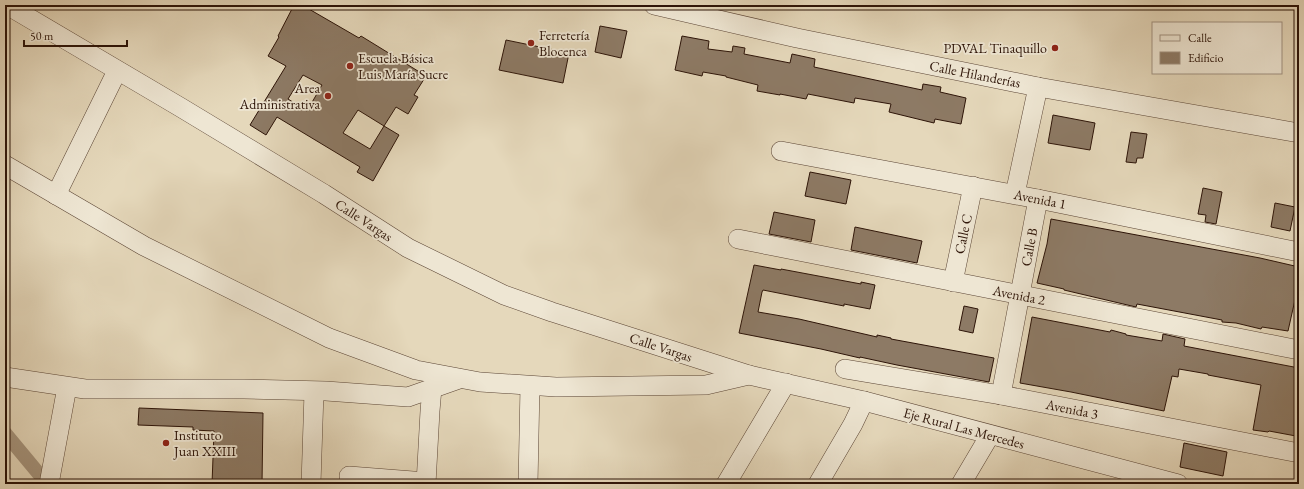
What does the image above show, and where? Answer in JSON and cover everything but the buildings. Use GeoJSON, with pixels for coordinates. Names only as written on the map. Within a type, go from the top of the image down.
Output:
{"type":"FeatureCollection","features":[{"type":"Feature","properties":{"kind":"street","name":"Calle Vargas"},"geometry":{"type":"LineString","coordinates":[[7,5],[311,186],[408,248],[504,295],[552,312],[749,375]]}},
{"type":"Feature","properties":{"kind":"street","name":"Calle Hilanderías"},"geometry":{"type":"LineString","coordinates":[[654,5],[797,38],[1038,87],[1299,133]]}},
{"type":"Feature","properties":{"kind":"street"},"geometry":{"type":"LineString","coordinates":[[56,195],[118,71]]}},
{"type":"Feature","properties":{"kind":"street"},"geometry":{"type":"LineString","coordinates":[[1015,194],[1038,87]]}},
{"type":"Feature","properties":{"kind":"street","name":"Avenida 1"},"geometry":{"type":"LineString","coordinates":[[781,151],[1015,194],[1299,252]]}},
{"type":"Feature","properties":{"kind":"street"},"geometry":{"type":"LineString","coordinates":[[5,165],[144,246],[329,338],[416,370],[480,382],[530,386],[706,385],[749,375]]}},
{"type":"Feature","properties":{"kind":"street","name":"Calle C"},"geometry":{"type":"LineString","coordinates":[[953,282],[973,186]]}},
{"type":"Feature","properties":{"kind":"street","name":"Calle B"},"geometry":{"type":"LineString","coordinates":[[1001,395],[1038,199]]}},
{"type":"Feature","properties":{"kind":"street","name":"Avenida 2"},"geometry":{"type":"LineString","coordinates":[[738,239],[1299,350]]}},
{"type":"Feature","properties":{"kind":"street","name":"Avenida 3"},"geometry":{"type":"LineString","coordinates":[[845,369],[1001,395],[1299,452]]}},
{"type":"Feature","properties":{"kind":"street","name":"Eje Rural Las Mercedes"},"geometry":{"type":"LineString","coordinates":[[749,375],[864,401],[1178,484]]}},
{"type":"Feature","properties":{"kind":"street"},"geometry":{"type":"LineString","coordinates":[[5,377],[86,390],[244,389],[408,397],[460,379]]}},
{"type":"Feature","properties":{"kind":"street"},"geometry":{"type":"LineString","coordinates":[[726,484],[786,383]]}},
{"type":"Feature","properties":{"kind":"street"},"geometry":{"type":"LineString","coordinates":[[528,484],[530,386]]}},
{"type":"Feature","properties":{"kind":"street"},"geometry":{"type":"LineString","coordinates":[[49,484],[67,387]]}},
{"type":"Feature","properties":{"kind":"street"},"geometry":{"type":"LineString","coordinates":[[349,476],[426,483],[432,388]]}},
{"type":"Feature","properties":{"kind":"street"},"geometry":{"type":"LineString","coordinates":[[311,484],[314,392]]}},
{"type":"Feature","properties":{"kind":"street"},"geometry":{"type":"LineString","coordinates":[[818,484],[853,424],[864,401]]}},
{"type":"Feature","properties":{"kind":"street"},"geometry":{"type":"LineString","coordinates":[[961,484],[990,435]]}},
{"type":"Feature","properties":{"kind":"waterway"},"geometry":{"type":"LineString","coordinates":[[5,433],[39,474]]}},
{"type":"Feature","properties":{"kind":"place","name":"Ferretería Blocenca"},"geometry":{"type":"Point","coordinates":[531,43]}},
{"type":"Feature","properties":{"kind":"place","name":"PDVAL Tinaquillo"},"geometry":{"type":"Point","coordinates":[1055,48]}},
{"type":"Feature","properties":{"kind":"place","name":"Escuela Básica Luis María Sucre"},"geometry":{"type":"Point","coordinates":[350,66]}},
{"type":"Feature","properties":{"kind":"place","name":"Area Administrativa"},"geometry":{"type":"Point","coordinates":[328,96]}},
{"type":"Feature","properties":{"kind":"place","name":"Instituto Juan XXIII"},"geometry":{"type":"Point","coordinates":[166,443]}}]}
